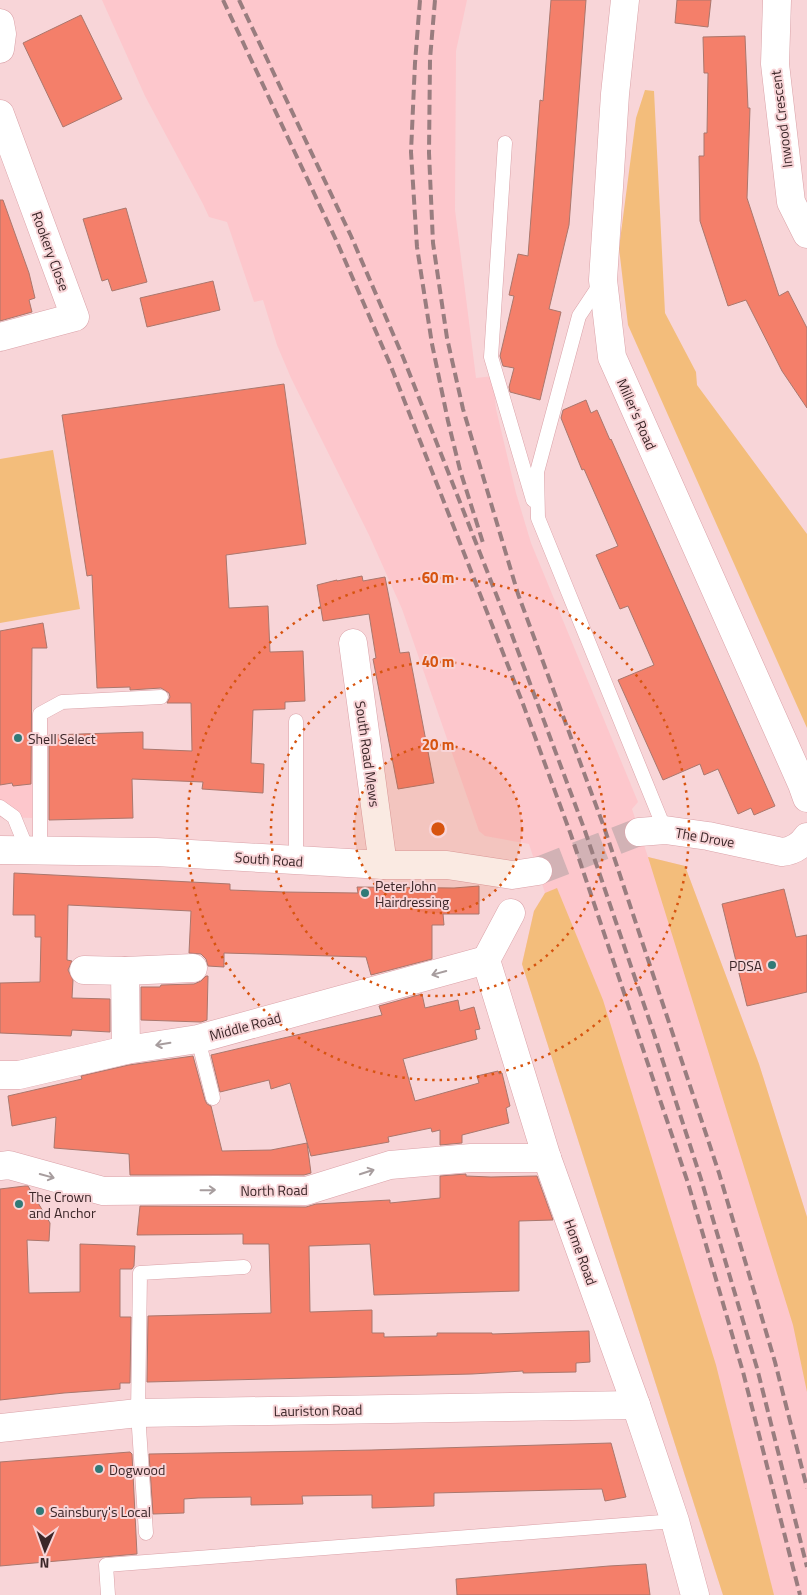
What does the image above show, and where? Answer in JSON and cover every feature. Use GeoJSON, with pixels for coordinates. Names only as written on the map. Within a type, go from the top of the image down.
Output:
{"type":"FeatureCollection","features":[{"type":"Feature","properties":{"kind":"street","name":"Miller's Road"},"geometry":{"type":"LineString","coordinates":[[624,0],[615,94],[602,280],[612,357],[807,798]]}},
{"type":"Feature","properties":{"kind":"street","name":"Inwood Crescent"},"geometry":{"type":"LineString","coordinates":[[777,0],[775,64],[791,202],[807,234]]}},
{"type":"Feature","properties":{"kind":"street"},"geometry":{"type":"LineString","coordinates":[[0,23],[2,34],[0,49]]}},
{"type":"Feature","properties":{"kind":"street","name":"Rookery Close"},"geometry":{"type":"LineString","coordinates":[[0,114],[75,317],[0,337]]}},
{"type":"Feature","properties":{"kind":"street","name":"South Road Mews"},"geometry":{"type":"LineString","coordinates":[[353,643],[383,865]]}},
{"type":"Feature","properties":{"kind":"street","name":"The Drove"},"geometry":{"type":"LineString","coordinates":[[652,831],[708,836],[770,851],[788,851],[806,841]]}},
{"type":"Feature","properties":{"kind":"street","name":"South Road"},"geometry":{"type":"LineString","coordinates":[[0,850],[156,852],[383,865],[447,865],[512,875],[538,871]]}},
{"type":"Feature","properties":{"kind":"street"},"geometry":{"type":"LineString","coordinates":[[486,960],[511,912]]}},
{"type":"Feature","properties":{"kind":"street","name":"Middle Road"},"geometry":{"type":"LineString","coordinates":[[0,1076],[19,1075],[126,1050],[198,1039],[486,960]]}},
{"type":"Feature","properties":{"kind":"street","name":"Home Road"},"geometry":{"type":"LineString","coordinates":[[486,960],[546,1158],[636,1405],[675,1521],[695,1595]]}},
{"type":"Feature","properties":{"kind":"street"},"geometry":{"type":"LineString","coordinates":[[84,970],[125,971],[193,968]]}},
{"type":"Feature","properties":{"kind":"street"},"geometry":{"type":"LineString","coordinates":[[125,971],[126,1050]]}},
{"type":"Feature","properties":{"kind":"street","name":"North Road"},"geometry":{"type":"LineString","coordinates":[[0,1166],[9,1165],[103,1191],[306,1191],[390,1165],[471,1158],[546,1158]]}},
{"type":"Feature","properties":{"kind":"street","name":"Lauriston Road"},"geometry":{"type":"LineString","coordinates":[[0,1428],[138,1413],[636,1405]]}},
{"type":"Feature","properties":{"kind":"lane"},"geometry":{"type":"LineString","coordinates":[[505,143],[491,357],[538,518],[652,831]]}},
{"type":"Feature","properties":{"kind":"lane"},"geometry":{"type":"LineString","coordinates":[[538,518],[537,472],[576,325],[579,316],[602,280]]}},
{"type":"Feature","properties":{"kind":"lane"},"geometry":{"type":"LineString","coordinates":[[34,850],[40,714],[62,702],[160,697]]}},
{"type":"Feature","properties":{"kind":"lane"},"geometry":{"type":"LineString","coordinates":[[296,721],[296,861]]}},
{"type":"Feature","properties":{"kind":"lane"},"geometry":{"type":"LineString","coordinates":[[0,807],[14,817],[34,850]]}},
{"type":"Feature","properties":{"kind":"lane"},"geometry":{"type":"LineString","coordinates":[[198,1039],[213,1098]]}},
{"type":"Feature","properties":{"kind":"lane"},"geometry":{"type":"LineString","coordinates":[[146,1533],[138,1413],[140,1273],[244,1267]]}},
{"type":"Feature","properties":{"kind":"lane"},"geometry":{"type":"LineString","coordinates":[[108,1595],[106,1565],[675,1521]]}},
{"type":"Feature","properties":{"kind":"shaded area"},"geometry":{"type":"Polygon","coordinates":[[[102,0],[467,0],[456,51],[455,210],[476,378],[493,376],[496,409],[516,493],[531,543],[638,802],[632,809],[648,857],[685,866],[759,1064],[807,1217],[807,1595],[723,1595],[522,964],[534,911],[545,893],[529,844],[485,836],[479,831],[402,609],[369,535],[291,378],[277,345],[263,300],[254,302],[227,222],[209,217],[145,96],[102,0]]]}},
{"type":"Feature","properties":{"kind":"shaded area"},"geometry":{"type":"Polygon","coordinates":[[[645,90],[654,91],[665,313],[696,372],[697,385],[807,534],[807,728],[628,325],[619,248],[636,118],[645,90]]]}},
{"type":"Feature","properties":{"kind":"shaded area"},"geometry":{"type":"Polygon","coordinates":[[[53,450],[80,609],[0,623],[0,459],[53,450]]]}},
{"type":"Feature","properties":{"kind":"shaded area"},"geometry":{"type":"Polygon","coordinates":[[[0,650],[31,662],[32,818],[0,817],[0,650]]]}},
{"type":"Feature","properties":{"kind":"shaded area"},"geometry":{"type":"Polygon","coordinates":[[[648,857],[685,866],[759,1064],[807,1217],[807,1392],[793,1325],[648,857]]]}},
{"type":"Feature","properties":{"kind":"shaded area"},"geometry":{"type":"Polygon","coordinates":[[[557,888],[603,1000],[716,1365],[774,1595],[723,1595],[522,964],[534,911],[545,893],[557,888]]]}},
{"type":"Feature","properties":{"kind":"building"},"geometry":{"type":"Polygon","coordinates":[[[551,0],[586,0],[569,225],[549,309],[561,312],[540,400],[510,392],[509,387],[514,368],[503,366],[500,356],[514,296],[509,295],[518,254],[528,256],[540,100],[543,101],[551,0]]]}},
{"type":"Feature","properties":{"kind":"building"},"geometry":{"type":"Polygon","coordinates":[[[677,0],[711,0],[708,27],[675,23],[677,0]]]}},
{"type":"Feature","properties":{"kind":"building"},"geometry":{"type":"Polygon","coordinates":[[[81,15],[122,99],[63,127],[23,43],[81,15]]]}},
{"type":"Feature","properties":{"kind":"building"},"geometry":{"type":"Polygon","coordinates":[[[745,36],[748,108],[750,108],[747,198],[779,296],[788,291],[807,328],[807,408],[782,371],[746,300],[728,306],[700,221],[699,156],[704,156],[704,133],[707,133],[708,73],[704,73],[703,37],[745,36]]]}},
{"type":"Feature","properties":{"kind":"building"},"geometry":{"type":"Polygon","coordinates":[[[0,200],[3,200],[29,273],[35,298],[29,300],[32,312],[0,321],[0,200]]]}},
{"type":"Feature","properties":{"kind":"building"},"geometry":{"type":"Polygon","coordinates":[[[126,208],[147,282],[112,291],[108,279],[102,281],[83,219],[126,208]]]}},
{"type":"Feature","properties":{"kind":"building"},"geometry":{"type":"Polygon","coordinates":[[[213,281],[220,310],[147,327],[140,298],[213,281]]]}},
{"type":"Feature","properties":{"kind":"building"},"geometry":{"type":"Polygon","coordinates":[[[284,384],[306,544],[226,555],[229,608],[268,606],[270,652],[303,651],[305,701],[285,702],[285,709],[253,710],[251,763],[264,764],[263,793],[202,789],[203,782],[132,779],[133,818],[49,820],[49,735],[143,732],[143,749],[192,751],[191,703],[167,703],[170,697],[169,693],[161,688],[130,690],[130,687],[97,688],[92,575],[87,576],[62,415],[284,384]]]}},
{"type":"Feature","properties":{"kind":"building"},"geometry":{"type":"Polygon","coordinates":[[[586,400],[591,413],[597,410],[611,439],[775,806],[754,815],[751,808],[738,814],[718,769],[704,775],[700,764],[663,780],[618,680],[654,665],[628,606],[620,609],[596,555],[618,546],[584,469],[582,470],[561,418],[563,410],[586,400]]]}},
{"type":"Feature","properties":{"kind":"building"},"geometry":{"type":"Polygon","coordinates":[[[362,576],[363,581],[385,577],[400,653],[409,652],[434,783],[398,789],[373,659],[376,658],[369,614],[323,621],[317,585],[362,576]]]}},
{"type":"Feature","properties":{"kind":"building"},"geometry":{"type":"Polygon","coordinates":[[[43,623],[47,648],[32,648],[31,784],[13,786],[12,783],[0,785],[0,631],[43,623]]]}},
{"type":"Feature","properties":{"kind":"building"},"geometry":{"type":"Polygon","coordinates":[[[14,873],[230,884],[230,890],[284,892],[358,893],[357,887],[454,888],[479,886],[479,914],[443,914],[444,925],[432,925],[432,959],[371,975],[366,957],[224,953],[224,967],[208,966],[206,959],[201,954],[189,953],[191,911],[68,905],[67,960],[72,961],[68,970],[73,980],[72,998],[110,999],[110,1032],[72,1030],[71,1036],[0,1033],[0,983],[40,982],[41,937],[35,937],[35,915],[13,915],[14,873]]]}},
{"type":"Feature","properties":{"kind":"building","name":"PDSA"},"geometry":{"type":"Polygon","coordinates":[[[784,889],[796,937],[807,935],[807,992],[747,1006],[722,904],[784,889]]]}},
{"type":"Feature","properties":{"kind":"building"},"geometry":{"type":"Polygon","coordinates":[[[208,976],[207,1020],[201,1022],[141,1020],[141,987],[194,984],[208,976]]]}},
{"type":"Feature","properties":{"kind":"building"},"geometry":{"type":"Polygon","coordinates":[[[422,994],[425,1008],[458,1000],[460,1011],[474,1007],[480,1029],[475,1030],[477,1039],[403,1059],[415,1101],[479,1083],[477,1076],[498,1071],[499,1074],[502,1073],[510,1106],[506,1108],[509,1123],[462,1135],[462,1143],[440,1145],[440,1130],[432,1132],[431,1128],[388,1137],[389,1142],[311,1156],[290,1083],[271,1089],[269,1080],[220,1092],[211,1055],[382,1015],[379,1006],[422,994]]]}},
{"type":"Feature","properties":{"kind":"building"},"geometry":{"type":"Polygon","coordinates":[[[193,1056],[205,1100],[211,1106],[222,1151],[271,1150],[307,1143],[311,1173],[304,1175],[130,1175],[129,1154],[54,1148],[56,1117],[12,1126],[8,1096],[82,1079],[81,1076],[129,1065],[193,1056]]]}},
{"type":"Feature","properties":{"kind":"building"},"geometry":{"type":"Polygon","coordinates":[[[466,1174],[466,1176],[491,1177],[537,1176],[553,1220],[519,1221],[519,1291],[374,1295],[370,1244],[309,1246],[310,1312],[372,1310],[372,1333],[384,1333],[384,1337],[437,1336],[437,1333],[492,1334],[589,1331],[590,1362],[576,1363],[576,1372],[523,1373],[523,1371],[472,1374],[147,1382],[148,1316],[271,1313],[269,1244],[243,1244],[243,1234],[137,1235],[140,1206],[306,1207],[316,1204],[390,1200],[390,1203],[440,1198],[440,1176],[466,1174]]]}},
{"type":"Feature","properties":{"kind":"building"},"geometry":{"type":"Polygon","coordinates":[[[28,1186],[50,1223],[49,1241],[27,1240],[29,1293],[80,1292],[80,1244],[135,1246],[134,1266],[132,1269],[120,1269],[120,1317],[131,1317],[130,1383],[120,1383],[120,1389],[0,1400],[0,1189],[28,1186]]]}},
{"type":"Feature","properties":{"kind":"building"},"geometry":{"type":"Polygon","coordinates":[[[611,1443],[626,1497],[605,1501],[602,1489],[434,1493],[434,1506],[372,1508],[372,1495],[302,1496],[303,1504],[251,1505],[251,1497],[198,1498],[184,1499],[184,1513],[153,1514],[149,1454],[611,1443]]]}},
{"type":"Feature","properties":{"kind":"building"},"geometry":{"type":"Polygon","coordinates":[[[130,1452],[132,1454],[137,1554],[0,1566],[0,1462],[130,1452]]]}},
{"type":"Feature","properties":{"kind":"building"},"geometry":{"type":"Polygon","coordinates":[[[646,1564],[650,1595],[457,1595],[456,1579],[646,1564]]]}},
{"type":"Feature","properties":{"kind":"tunnel"},"geometry":{"type":"LineString","coordinates":[[538,871],[639,832]]}},
{"type":"Feature","properties":{"kind":"railway"},"geometry":{"type":"LineString","coordinates":[[223,0],[337,242],[390,364],[523,704],[571,835],[688,1183],[743,1372],[800,1595]]}},
{"type":"Feature","properties":{"kind":"railway"},"geometry":{"type":"LineString","coordinates":[[239,0],[351,236],[403,357],[509,627],[585,831],[701,1179],[757,1368],[807,1567]]}},
{"type":"Feature","properties":{"kind":"railway"},"geometry":{"type":"LineString","coordinates":[[420,0],[411,152],[417,247],[432,344],[448,421],[460,470],[484,546]]}},
{"type":"Feature","properties":{"kind":"railway"},"geometry":{"type":"LineString","coordinates":[[435,0],[430,59],[429,153],[433,243],[447,338],[463,409],[518,594],[604,827],[719,1173],[775,1362],[807,1488]]}},
{"type":"Feature","properties":{"kind":"place","name":"Shell Select"},"geometry":{"type":"Point","coordinates":[18,738]}},
{"type":"Feature","properties":{"kind":"place","name":"Peter John Hairdressing"},"geometry":{"type":"Point","coordinates":[365,893]}},
{"type":"Feature","properties":{"kind":"place","name":"PDSA"},"geometry":{"type":"Point","coordinates":[772,965]}},
{"type":"Feature","properties":{"kind":"place","name":"The Crown and Anchor"},"geometry":{"type":"Point","coordinates":[19,1204]}},
{"type":"Feature","properties":{"kind":"place","name":"Dogwood"},"geometry":{"type":"Point","coordinates":[99,1469]}},
{"type":"Feature","properties":{"kind":"place","name":"Sainsbury's Local"},"geometry":{"type":"Point","coordinates":[40,1511]}}]}
